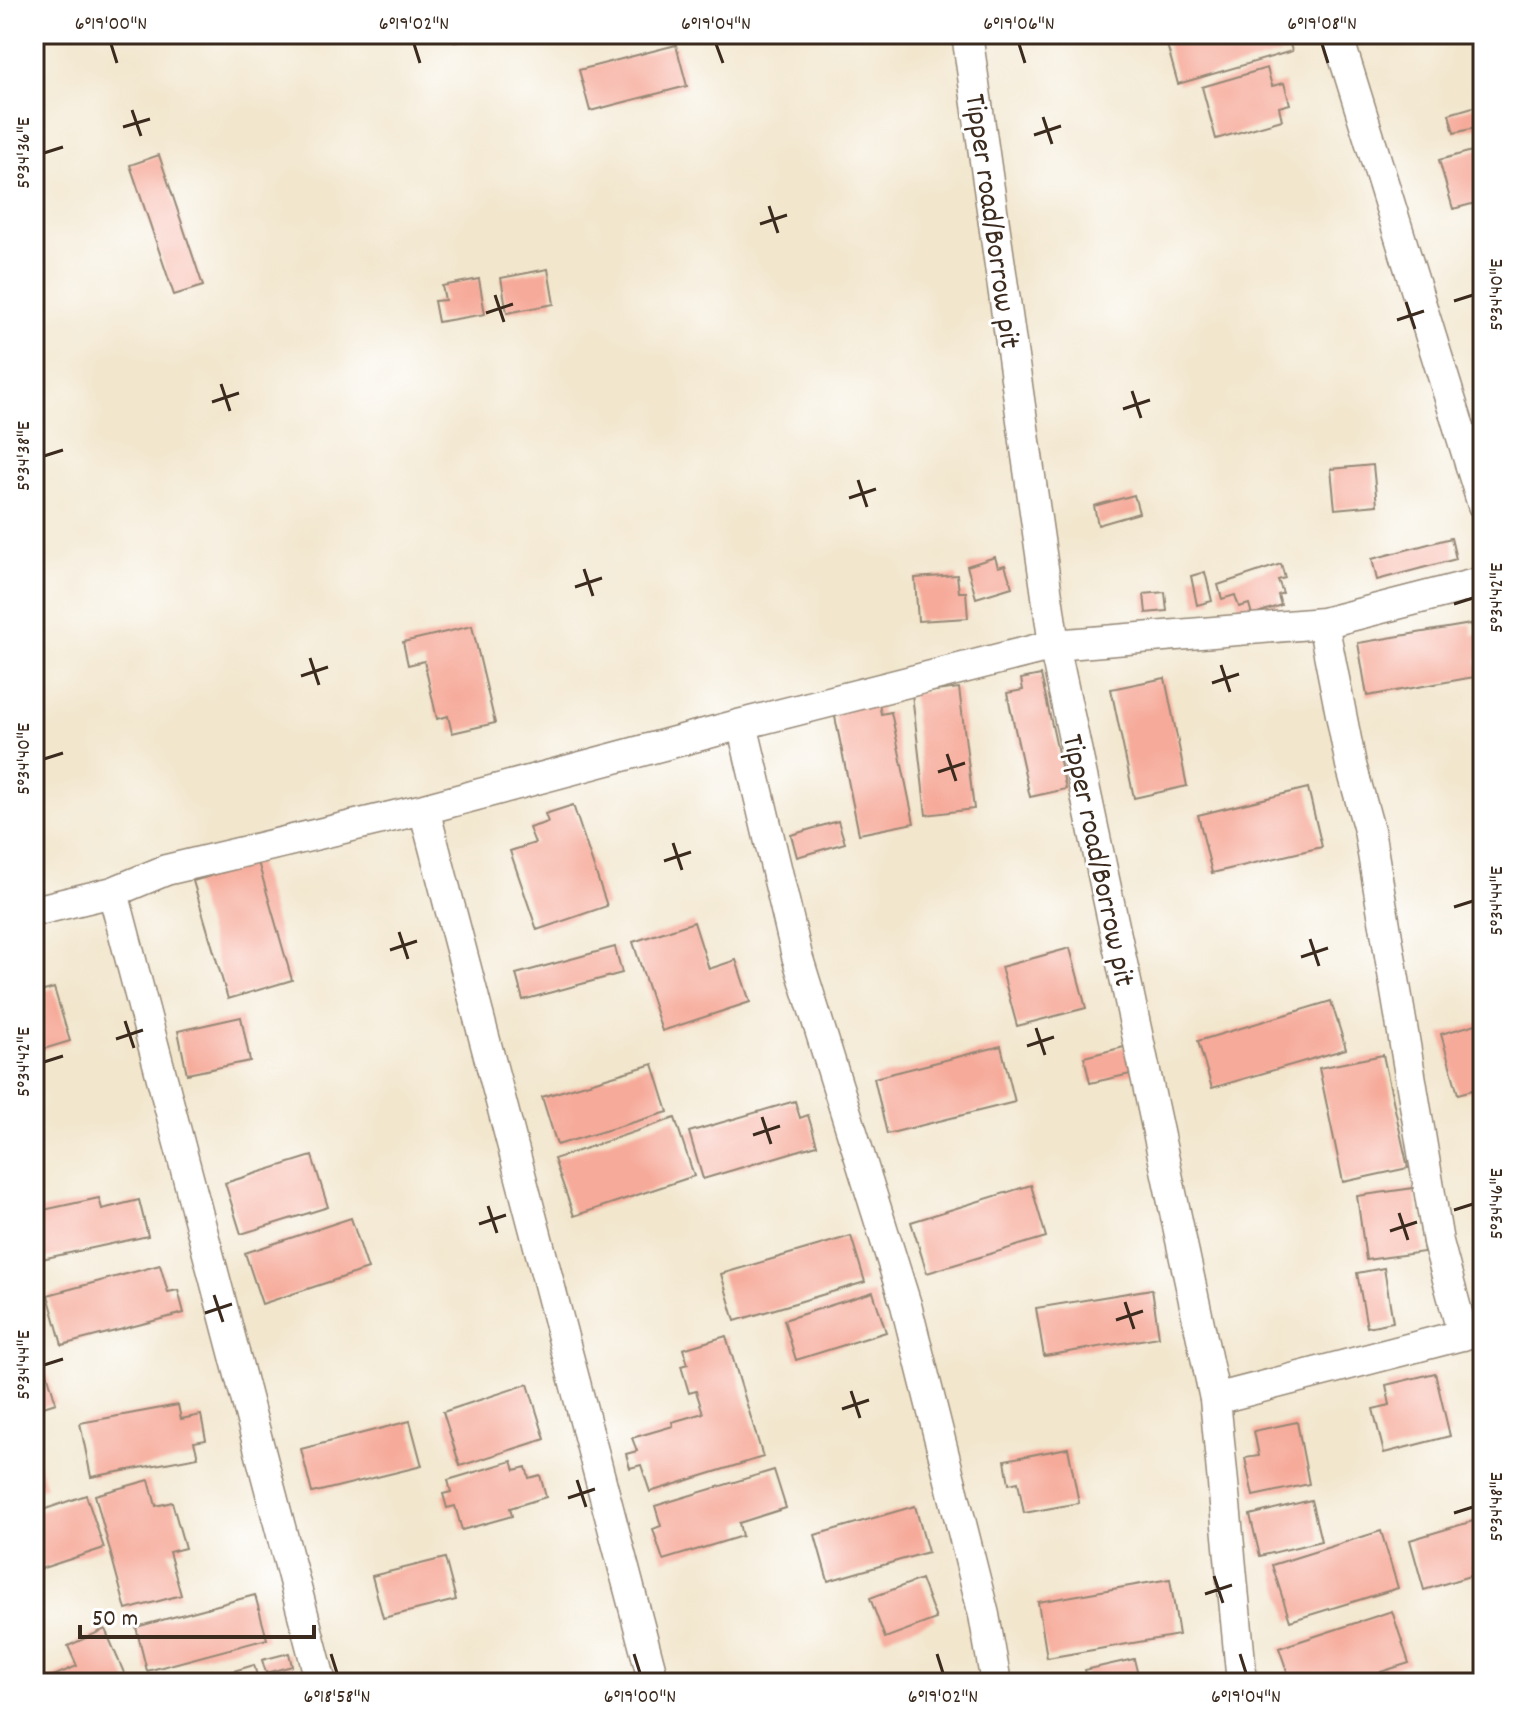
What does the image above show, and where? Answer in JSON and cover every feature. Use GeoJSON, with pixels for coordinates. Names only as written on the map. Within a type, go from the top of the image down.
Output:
{"type":"FeatureCollection","features":[{"type":"Feature","properties":{"kind":"street","name":"Tipper road/Borrow pit"},"geometry":{"type":"LineString","coordinates":[[967,34],[1054,645],[1215,1399],[1242,1683]]}},
{"type":"Feature","properties":{"kind":"street"},"geometry":{"type":"LineString","coordinates":[[1337,34],[1483,505]]}},
{"type":"Feature","properties":{"kind":"street"},"geometry":{"type":"LineString","coordinates":[[34,911],[113,892],[166,870],[424,809],[1054,645],[1323,623],[1483,582]]}},
{"type":"Feature","properties":{"kind":"street"},"geometry":{"type":"LineString","coordinates":[[1215,1399],[1473,1332],[1438,1242],[1369,830],[1351,765],[1323,623]]}},
{"type":"Feature","properties":{"kind":"street"},"geometry":{"type":"LineString","coordinates":[[742,724],[797,956],[906,1305],[984,1615],[996,1683]]}},
{"type":"Feature","properties":{"kind":"street"},"geometry":{"type":"LineString","coordinates":[[424,809],[654,1683]]}},
{"type":"Feature","properties":{"kind":"street"},"geometry":{"type":"LineString","coordinates":[[113,892],[319,1683]]}},
{"type":"Feature","properties":{"kind":"building"},"geometry":{"type":"Polygon","coordinates":[[[453,34],[484,34],[485,35],[455,42],[453,34]]]}},
{"type":"Feature","properties":{"kind":"building"},"geometry":{"type":"Polygon","coordinates":[[[1164,34],[1287,34],[1292,51],[1178,84],[1164,34]]]}},
{"type":"Feature","properties":{"kind":"building"},"geometry":{"type":"Polygon","coordinates":[[[676,45],[687,86],[590,111],[579,70],[676,45]]]}},
{"type":"Feature","properties":{"kind":"building"},"geometry":{"type":"Polygon","coordinates":[[[1267,68],[1272,86],[1284,83],[1290,104],[1279,107],[1282,120],[1216,139],[1202,87],[1267,68]]]}},
{"type":"Feature","properties":{"kind":"building"},"geometry":{"type":"Polygon","coordinates":[[[1483,104],[1483,126],[1454,133],[1449,114],[1483,104]]]}},
{"type":"Feature","properties":{"kind":"building"},"geometry":{"type":"Polygon","coordinates":[[[1483,148],[1483,201],[1453,209],[1439,160],[1483,148]]]}},
{"type":"Feature","properties":{"kind":"building"},"geometry":{"type":"Polygon","coordinates":[[[159,155],[203,286],[174,295],[130,165],[159,155]]]}},
{"type":"Feature","properties":{"kind":"building"},"geometry":{"type":"Polygon","coordinates":[[[548,269],[554,304],[507,313],[501,278],[548,269]]]}},
{"type":"Feature","properties":{"kind":"building"},"geometry":{"type":"Polygon","coordinates":[[[479,279],[485,314],[438,322],[434,301],[445,300],[442,286],[479,279]]]}},
{"type":"Feature","properties":{"kind":"building"},"geometry":{"type":"Polygon","coordinates":[[[1373,465],[1377,505],[1335,509],[1331,469],[1373,465]]]}},
{"type":"Feature","properties":{"kind":"building"},"geometry":{"type":"Polygon","coordinates":[[[1134,495],[1139,513],[1098,525],[1094,506],[1134,495]]]}},
{"type":"Feature","properties":{"kind":"building"},"geometry":{"type":"Polygon","coordinates":[[[1451,538],[1456,559],[1377,580],[1372,559],[1451,538]]]}},
{"type":"Feature","properties":{"kind":"building"},"geometry":{"type":"Polygon","coordinates":[[[995,557],[998,567],[1005,565],[1012,587],[976,598],[967,566],[995,557]]]}},
{"type":"Feature","properties":{"kind":"building"},"geometry":{"type":"Polygon","coordinates":[[[1281,564],[1285,578],[1278,580],[1283,593],[1278,595],[1281,605],[1252,615],[1249,604],[1239,607],[1235,595],[1222,599],[1218,585],[1281,564]]]}},
{"type":"Feature","properties":{"kind":"building"},"geometry":{"type":"Polygon","coordinates":[[[1205,572],[1212,601],[1197,605],[1191,576],[1205,572]]]}},
{"type":"Feature","properties":{"kind":"building"},"geometry":{"type":"Polygon","coordinates":[[[957,575],[959,592],[966,592],[968,618],[918,621],[915,578],[957,575]]]}},
{"type":"Feature","properties":{"kind":"building"},"geometry":{"type":"Polygon","coordinates":[[[1165,592],[1167,611],[1146,613],[1144,594],[1165,592]]]}},
{"type":"Feature","properties":{"kind":"building"},"geometry":{"type":"Polygon","coordinates":[[[1471,624],[1473,635],[1483,633],[1483,659],[1477,660],[1480,676],[1367,696],[1358,643],[1471,624]]]}},
{"type":"Feature","properties":{"kind":"building"},"geometry":{"type":"Polygon","coordinates":[[[472,626],[495,723],[452,733],[448,716],[437,719],[424,661],[408,665],[403,642],[472,626]]]}},
{"type":"Feature","properties":{"kind":"building"},"geometry":{"type":"Polygon","coordinates":[[[1041,675],[1066,789],[1030,797],[1007,693],[1023,690],[1021,679],[1041,675]]]}},
{"type":"Feature","properties":{"kind":"building"},"geometry":{"type":"Polygon","coordinates":[[[1165,678],[1187,786],[1134,798],[1111,689],[1165,678]]]}},
{"type":"Feature","properties":{"kind":"building"},"geometry":{"type":"Polygon","coordinates":[[[959,688],[974,809],[926,815],[912,694],[959,688]]]}},
{"type":"Feature","properties":{"kind":"building"},"geometry":{"type":"Polygon","coordinates":[[[878,698],[881,714],[891,712],[914,823],[859,834],[833,707],[878,698]]]}},
{"type":"Feature","properties":{"kind":"building"},"geometry":{"type":"Polygon","coordinates":[[[1308,788],[1322,847],[1212,873],[1198,815],[1308,788]]]}},
{"type":"Feature","properties":{"kind":"building"},"geometry":{"type":"Polygon","coordinates":[[[573,805],[607,906],[537,930],[510,851],[535,843],[529,828],[548,822],[545,814],[573,805]]]}},
{"type":"Feature","properties":{"kind":"building"},"geometry":{"type":"Polygon","coordinates":[[[838,821],[845,843],[797,857],[791,835],[838,821]]]}},
{"type":"Feature","properties":{"kind":"building"},"geometry":{"type":"Polygon","coordinates":[[[258,862],[292,980],[228,999],[193,881],[258,862]]]}},
{"type":"Feature","properties":{"kind":"building"},"geometry":{"type":"Polygon","coordinates":[[[694,922],[709,969],[736,960],[750,1002],[662,1031],[633,942],[694,922]]]}},
{"type":"Feature","properties":{"kind":"building"},"geometry":{"type":"Polygon","coordinates":[[[615,947],[622,973],[523,1000],[516,974],[615,947]]]}},
{"type":"Feature","properties":{"kind":"building"},"geometry":{"type":"Polygon","coordinates":[[[1070,948],[1086,1008],[1017,1026],[1001,967],[1070,948]]]}},
{"type":"Feature","properties":{"kind":"building"},"geometry":{"type":"Polygon","coordinates":[[[54,988],[70,1041],[34,1052],[34,994],[54,988]]]}},
{"type":"Feature","properties":{"kind":"building"},"geometry":{"type":"Polygon","coordinates":[[[1331,1001],[1346,1049],[1212,1088],[1198,1041],[1331,1001]]]}},
{"type":"Feature","properties":{"kind":"building"},"geometry":{"type":"Polygon","coordinates":[[[241,1017],[250,1061],[187,1074],[178,1031],[241,1017]]]}},
{"type":"Feature","properties":{"kind":"building"},"geometry":{"type":"Polygon","coordinates":[[[1483,1022],[1483,1087],[1458,1094],[1441,1034],[1483,1022]]]}},
{"type":"Feature","properties":{"kind":"building"},"geometry":{"type":"Polygon","coordinates":[[[1001,1046],[1015,1102],[887,1134],[874,1078],[1001,1046]]]}},
{"type":"Feature","properties":{"kind":"building"},"geometry":{"type":"Polygon","coordinates":[[[1128,1046],[1135,1073],[1090,1083],[1084,1057],[1128,1046]]]}},
{"type":"Feature","properties":{"kind":"building"},"geometry":{"type":"Polygon","coordinates":[[[1383,1055],[1408,1168],[1343,1182],[1319,1068],[1383,1055]]]}},
{"type":"Feature","properties":{"kind":"building"},"geometry":{"type":"Polygon","coordinates":[[[653,1064],[668,1112],[557,1145],[542,1097],[653,1064]]]}},
{"type":"Feature","properties":{"kind":"building"},"geometry":{"type":"Polygon","coordinates":[[[795,1101],[800,1118],[808,1115],[817,1145],[703,1179],[689,1132],[795,1101]]]}},
{"type":"Feature","properties":{"kind":"building"},"geometry":{"type":"Polygon","coordinates":[[[675,1118],[694,1176],[574,1216],[554,1159],[675,1118]]]}},
{"type":"Feature","properties":{"kind":"building"},"geometry":{"type":"Polygon","coordinates":[[[312,1156],[328,1207],[241,1234],[225,1183],[312,1156]]]}},
{"type":"Feature","properties":{"kind":"building"},"geometry":{"type":"Polygon","coordinates":[[[1031,1185],[1046,1237],[927,1273],[911,1222],[1031,1185]]]}},
{"type":"Feature","properties":{"kind":"building"},"geometry":{"type":"Polygon","coordinates":[[[1414,1188],[1424,1252],[1366,1260],[1357,1196],[1414,1188]]]}},
{"type":"Feature","properties":{"kind":"building"},"geometry":{"type":"Polygon","coordinates":[[[99,1198],[102,1209],[139,1200],[148,1236],[37,1260],[34,1212],[99,1198]]]}},
{"type":"Feature","properties":{"kind":"building"},"geometry":{"type":"Polygon","coordinates":[[[351,1218],[368,1269],[262,1304],[245,1253],[351,1218]]]}},
{"type":"Feature","properties":{"kind":"building"},"geometry":{"type":"Polygon","coordinates":[[[851,1236],[865,1282],[735,1321],[721,1274],[851,1236]]]}},
{"type":"Feature","properties":{"kind":"building"},"geometry":{"type":"Polygon","coordinates":[[[160,1265],[168,1292],[178,1290],[184,1313],[62,1345],[48,1295],[160,1265]]]}},
{"type":"Feature","properties":{"kind":"building"},"geometry":{"type":"Polygon","coordinates":[[[1384,1268],[1393,1322],[1367,1327],[1357,1273],[1384,1268]]]}},
{"type":"Feature","properties":{"kind":"building"},"geometry":{"type":"Polygon","coordinates":[[[1152,1289],[1159,1337],[1044,1356],[1036,1308],[1152,1289]]]}},
{"type":"Feature","properties":{"kind":"building"},"geometry":{"type":"Polygon","coordinates":[[[873,1292],[886,1332],[796,1360],[784,1320],[873,1292]]]}},
{"type":"Feature","properties":{"kind":"building"},"geometry":{"type":"Polygon","coordinates":[[[726,1336],[763,1457],[650,1492],[641,1465],[630,1468],[626,1454],[637,1451],[632,1438],[703,1413],[696,1391],[689,1393],[681,1366],[688,1364],[683,1349],[726,1336]]]}},
{"type":"Feature","properties":{"kind":"building"},"geometry":{"type":"Polygon","coordinates":[[[41,1352],[56,1403],[34,1410],[34,1354],[41,1352]]]}},
{"type":"Feature","properties":{"kind":"building"},"geometry":{"type":"Polygon","coordinates":[[[1435,1373],[1450,1436],[1384,1453],[1373,1409],[1390,1405],[1386,1385],[1435,1373]]]}},
{"type":"Feature","properties":{"kind":"building"},"geometry":{"type":"Polygon","coordinates":[[[528,1384],[545,1439],[460,1466],[443,1412],[528,1384]]]}},
{"type":"Feature","properties":{"kind":"building"},"geometry":{"type":"Polygon","coordinates":[[[178,1405],[181,1419],[201,1415],[206,1440],[194,1442],[198,1457],[91,1477],[80,1423],[178,1405]]]}},
{"type":"Feature","properties":{"kind":"building"},"geometry":{"type":"Polygon","coordinates":[[[410,1421],[422,1466],[312,1493],[301,1449],[410,1421]]]}},
{"type":"Feature","properties":{"kind":"building"},"geometry":{"type":"Polygon","coordinates":[[[1297,1422],[1309,1484],[1253,1496],[1245,1458],[1259,1456],[1254,1431],[1297,1422]]]}},
{"type":"Feature","properties":{"kind":"building"},"geometry":{"type":"Polygon","coordinates":[[[34,1448],[46,1487],[34,1491],[34,1448]]]}},
{"type":"Feature","properties":{"kind":"building"},"geometry":{"type":"Polygon","coordinates":[[[1068,1448],[1079,1503],[1024,1513],[1018,1482],[1009,1484],[1005,1460],[1068,1448]]]}},
{"type":"Feature","properties":{"kind":"building"},"geometry":{"type":"Polygon","coordinates":[[[512,1461],[515,1470],[526,1467],[529,1478],[540,1475],[546,1497],[510,1508],[512,1516],[462,1530],[455,1506],[447,1508],[443,1494],[451,1492],[448,1480],[512,1461]]]}},
{"type":"Feature","properties":{"kind":"building"},"geometry":{"type":"Polygon","coordinates":[[[774,1470],[786,1508],[739,1523],[742,1536],[663,1560],[653,1529],[661,1526],[655,1506],[774,1470]]]}},
{"type":"Feature","properties":{"kind":"building"},"geometry":{"type":"Polygon","coordinates":[[[149,1480],[156,1506],[172,1502],[185,1548],[169,1552],[181,1595],[126,1610],[95,1495],[149,1480]]]}},
{"type":"Feature","properties":{"kind":"building"},"geometry":{"type":"Polygon","coordinates":[[[86,1495],[104,1548],[34,1571],[34,1513],[86,1495]]]}},
{"type":"Feature","properties":{"kind":"building"},"geometry":{"type":"Polygon","coordinates":[[[1311,1500],[1321,1541],[1260,1556],[1250,1515],[1311,1500]]]}},
{"type":"Feature","properties":{"kind":"building"},"geometry":{"type":"Polygon","coordinates":[[[915,1506],[928,1552],[828,1581],[815,1535],[915,1506]]]}},
{"type":"Feature","properties":{"kind":"building"},"geometry":{"type":"Polygon","coordinates":[[[1483,1518],[1483,1572],[1424,1590],[1410,1540],[1483,1518]]]}},
{"type":"Feature","properties":{"kind":"building"},"geometry":{"type":"Polygon","coordinates":[[[1381,1531],[1398,1588],[1290,1621],[1272,1565],[1381,1531]]]}},
{"type":"Feature","properties":{"kind":"building"},"geometry":{"type":"Polygon","coordinates":[[[445,1558],[456,1600],[383,1618],[372,1576],[445,1558]]]}},
{"type":"Feature","properties":{"kind":"building"},"geometry":{"type":"Polygon","coordinates":[[[921,1579],[936,1619],[885,1638],[870,1598],[921,1579]]]}},
{"type":"Feature","properties":{"kind":"building"},"geometry":{"type":"Polygon","coordinates":[[[1170,1579],[1179,1635],[1047,1658],[1038,1602],[1170,1579]]]}},
{"type":"Feature","properties":{"kind":"building"},"geometry":{"type":"Polygon","coordinates":[[[255,1595],[267,1639],[147,1671],[136,1627],[255,1595]]]}},
{"type":"Feature","properties":{"kind":"building"},"geometry":{"type":"Polygon","coordinates":[[[1392,1611],[1409,1663],[1346,1683],[1291,1683],[1279,1648],[1392,1611]]]}},
{"type":"Feature","properties":{"kind":"building"},"geometry":{"type":"Polygon","coordinates":[[[105,1629],[128,1682],[37,1683],[77,1666],[68,1646],[105,1629]]]}},
{"type":"Feature","properties":{"kind":"building"},"geometry":{"type":"Polygon","coordinates":[[[289,1653],[292,1666],[266,1673],[262,1660],[289,1653]]]}},
{"type":"Feature","properties":{"kind":"building"},"geometry":{"type":"Polygon","coordinates":[[[1134,1659],[1140,1683],[1088,1683],[1085,1670],[1134,1659]]]}},
{"type":"Feature","properties":{"kind":"building"},"geometry":{"type":"Polygon","coordinates":[[[254,1665],[259,1683],[196,1683],[196,1682],[254,1665]]]}}]}
